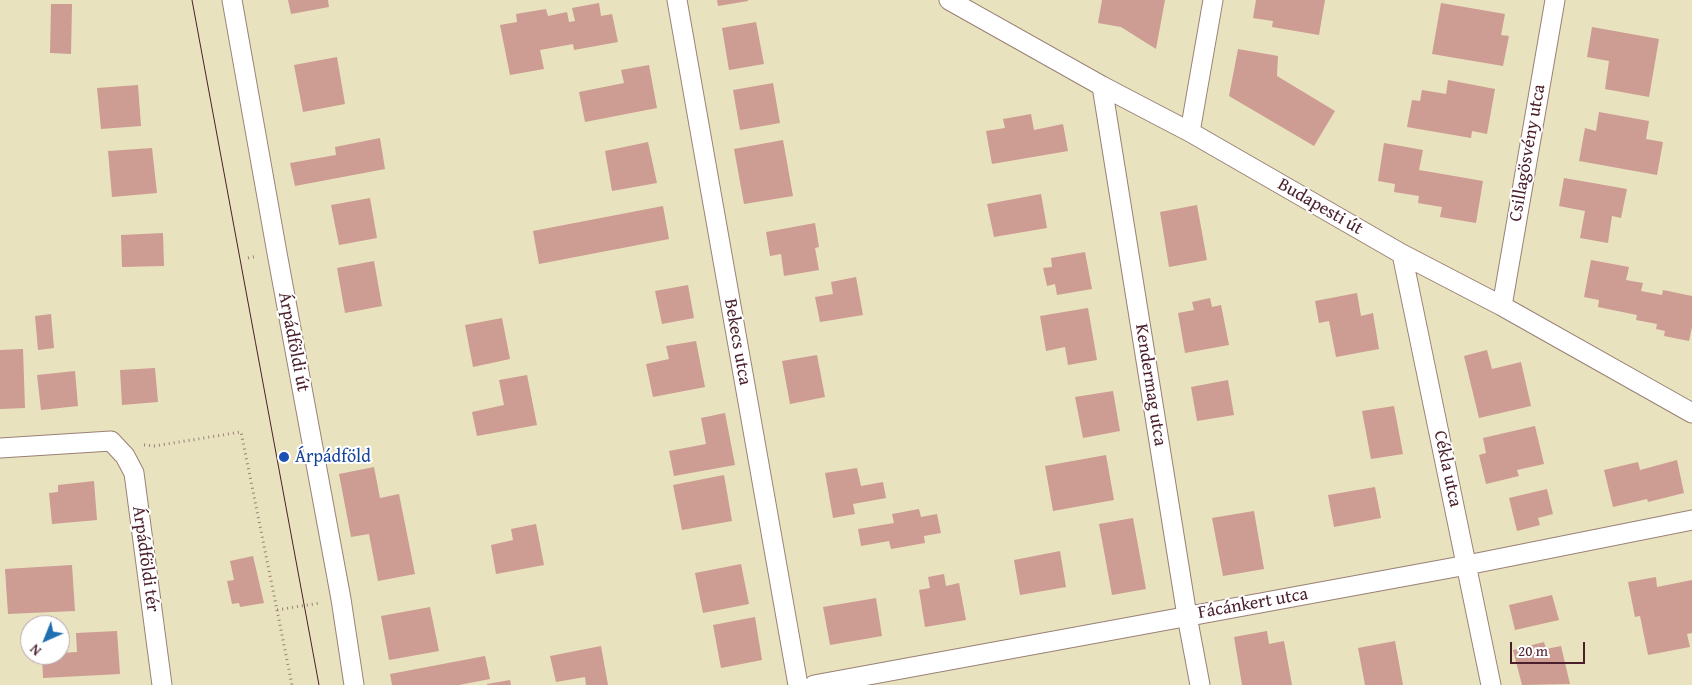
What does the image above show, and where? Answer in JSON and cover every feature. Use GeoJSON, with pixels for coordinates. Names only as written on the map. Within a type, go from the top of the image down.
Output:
{"type":"FeatureCollection","features":[{"type":"Feature","properties":{"kind":"street","name":"Árpádföldi út"},"geometry":{"type":"LineString","coordinates":[[232,0],[341,599],[354,685]]}},
{"type":"Feature","properties":{"kind":"street","name":"Bekecs utca"},"geometry":{"type":"LineString","coordinates":[[676,0],[798,685]]}},
{"type":"Feature","properties":{"kind":"street","name":"Budapesti út"},"geometry":{"type":"LineString","coordinates":[[949,0],[1102,86],[1190,132],[1402,254],[1502,306],[1692,413]]}},
{"type":"Feature","properties":{"kind":"street"},"geometry":{"type":"LineString","coordinates":[[1190,132],[1213,0]]}},
{"type":"Feature","properties":{"kind":"street","name":"Csillagösvény utca"},"geometry":{"type":"LineString","coordinates":[[1502,306],[1555,0]]}},
{"type":"Feature","properties":{"kind":"street","name":"Kendermag utca"},"geometry":{"type":"LineString","coordinates":[[1102,86],[1200,685]]}},
{"type":"Feature","properties":{"kind":"street","name":"Cékla utca"},"geometry":{"type":"LineString","coordinates":[[1402,254],[1491,685]]}},
{"type":"Feature","properties":{"kind":"street"},"geometry":{"type":"LineString","coordinates":[[0,448],[111,441]]}},
{"type":"Feature","properties":{"kind":"street","name":"Árpádföldi tér"},"geometry":{"type":"LineString","coordinates":[[111,441],[125,456],[134,473],[162,685]]}},
{"type":"Feature","properties":{"kind":"street","name":"Fácánkert utca"},"geometry":{"type":"LineString","coordinates":[[814,685],[1467,565],[1692,520]]}},
{"type":"Feature","properties":{"kind":"path"},"geometry":{"type":"LineString","coordinates":[[111,441],[154,446],[241,432],[292,685]]}},
{"type":"Feature","properties":{"kind":"path"},"geometry":{"type":"LineString","coordinates":[[277,610],[341,599]]}},
{"type":"Feature","properties":{"kind":"building"},"geometry":{"type":"Polygon","coordinates":[[[288,0],[328,0],[329,7],[291,14],[288,0]]]}},
{"type":"Feature","properties":{"kind":"building"},"geometry":{"type":"Polygon","coordinates":[[[717,0],[748,0],[748,1],[718,6],[717,0]]]}},
{"type":"Feature","properties":{"kind":"building"},"geometry":{"type":"Polygon","coordinates":[[[1102,0],[1165,0],[1156,49],[1121,27],[1098,23],[1102,0]]]}},
{"type":"Feature","properties":{"kind":"building"},"geometry":{"type":"Polygon","coordinates":[[[1256,0],[1325,0],[1319,35],[1272,27],[1273,21],[1253,18],[1256,0]]]}},
{"type":"Feature","properties":{"kind":"building"},"geometry":{"type":"Polygon","coordinates":[[[599,3],[601,16],[612,14],[618,42],[574,50],[573,44],[540,50],[544,69],[510,75],[500,25],[517,22],[516,14],[546,9],[548,16],[567,12],[569,22],[575,21],[572,8],[599,3]]]}},
{"type":"Feature","properties":{"kind":"building"},"geometry":{"type":"Polygon","coordinates":[[[1441,3],[1505,14],[1501,35],[1509,36],[1503,66],[1432,54],[1441,3]]]}},
{"type":"Feature","properties":{"kind":"building"},"geometry":{"type":"Polygon","coordinates":[[[51,4],[72,4],[71,54],[50,53],[51,4]]]}},
{"type":"Feature","properties":{"kind":"building"},"geometry":{"type":"Polygon","coordinates":[[[756,22],[764,64],[729,70],[722,28],[756,22]]]}},
{"type":"Feature","properties":{"kind":"building"},"geometry":{"type":"Polygon","coordinates":[[[1592,27],[1659,39],[1649,97],[1605,89],[1609,61],[1587,57],[1592,27]]]}},
{"type":"Feature","properties":{"kind":"building"},"geometry":{"type":"Polygon","coordinates":[[[1238,49],[1278,56],[1277,76],[1335,111],[1314,146],[1229,96],[1238,49]]]}},
{"type":"Feature","properties":{"kind":"building"},"geometry":{"type":"Polygon","coordinates":[[[337,57],[345,104],[303,112],[294,65],[337,57]]]}},
{"type":"Feature","properties":{"kind":"building"},"geometry":{"type":"Polygon","coordinates":[[[649,65],[657,108],[585,122],[579,92],[624,83],[621,70],[649,65]]]}},
{"type":"Feature","properties":{"kind":"building"},"geometry":{"type":"Polygon","coordinates":[[[1448,80],[1495,89],[1487,134],[1472,131],[1471,138],[1407,127],[1412,100],[1420,101],[1422,90],[1446,94],[1448,80]]]}},
{"type":"Feature","properties":{"kind":"building"},"geometry":{"type":"Polygon","coordinates":[[[773,83],[780,123],[740,130],[733,90],[773,83]]]}},
{"type":"Feature","properties":{"kind":"building"},"geometry":{"type":"Polygon","coordinates":[[[138,85],[141,126],[101,129],[97,88],[138,85]]]}},
{"type":"Feature","properties":{"kind":"building"},"geometry":{"type":"Polygon","coordinates":[[[1599,112],[1649,121],[1646,139],[1663,142],[1657,175],[1579,161],[1585,128],[1596,131],[1599,112]]]}},
{"type":"Feature","properties":{"kind":"building"},"geometry":{"type":"Polygon","coordinates":[[[1031,114],[1034,130],[1063,124],[1068,151],[992,164],[986,131],[1005,128],[1003,119],[1031,114]]]}},
{"type":"Feature","properties":{"kind":"building"},"geometry":{"type":"Polygon","coordinates":[[[380,138],[385,169],[295,186],[290,163],[336,155],[335,147],[380,138]]]}},
{"type":"Feature","properties":{"kind":"building"},"geometry":{"type":"Polygon","coordinates":[[[783,140],[793,196],[744,204],[734,149],[783,140]]]}},
{"type":"Feature","properties":{"kind":"building"},"geometry":{"type":"Polygon","coordinates":[[[648,142],[657,183],[612,191],[605,151],[648,142]]]}},
{"type":"Feature","properties":{"kind":"building"},"geometry":{"type":"Polygon","coordinates":[[[1384,143],[1423,150],[1419,170],[1483,181],[1476,223],[1440,217],[1442,207],[1418,203],[1419,196],[1394,192],[1395,184],[1378,181],[1384,143]]]}},
{"type":"Feature","properties":{"kind":"building"},"geometry":{"type":"Polygon","coordinates":[[[152,148],[157,193],[112,197],[108,151],[152,148]]]}},
{"type":"Feature","properties":{"kind":"building"},"geometry":{"type":"Polygon","coordinates":[[[1564,178],[1627,189],[1621,218],[1612,216],[1608,243],[1580,238],[1585,211],[1559,206],[1564,178]]]}},
{"type":"Feature","properties":{"kind":"building"},"geometry":{"type":"Polygon","coordinates":[[[1041,194],[1047,228],[994,237],[987,204],[1041,194]]]}},
{"type":"Feature","properties":{"kind":"building"},"geometry":{"type":"Polygon","coordinates":[[[370,198],[377,238],[339,245],[331,205],[370,198]]]}},
{"type":"Feature","properties":{"kind":"building"},"geometry":{"type":"Polygon","coordinates":[[[1197,205],[1207,260],[1169,267],[1160,212],[1197,205]]]}},
{"type":"Feature","properties":{"kind":"building"},"geometry":{"type":"Polygon","coordinates":[[[663,206],[669,239],[539,264],[533,231],[663,206]]]}},
{"type":"Feature","properties":{"kind":"building"},"geometry":{"type":"Polygon","coordinates":[[[815,223],[819,247],[815,248],[819,270],[784,276],[781,254],[770,256],[766,232],[815,223]]]}},
{"type":"Feature","properties":{"kind":"building"},"geometry":{"type":"Polygon","coordinates":[[[163,233],[164,266],[122,267],[121,235],[163,233]]]}},
{"type":"Feature","properties":{"kind":"building"},"geometry":{"type":"Polygon","coordinates":[[[1085,252],[1092,289],[1057,295],[1055,284],[1047,286],[1043,268],[1052,267],[1051,258],[1085,252]]]}},
{"type":"Feature","properties":{"kind":"building"},"geometry":{"type":"Polygon","coordinates":[[[1591,260],[1629,267],[1626,280],[1643,283],[1641,291],[1662,295],[1663,290],[1692,296],[1692,327],[1689,341],[1664,336],[1665,331],[1656,329],[1657,324],[1636,320],[1637,315],[1598,307],[1599,300],[1584,297],[1591,260]]]}},
{"type":"Feature","properties":{"kind":"building"},"geometry":{"type":"Polygon","coordinates":[[[374,261],[382,306],[345,313],[337,268],[374,261]]]}},
{"type":"Feature","properties":{"kind":"building"},"geometry":{"type":"Polygon","coordinates":[[[856,277],[863,315],[820,322],[815,297],[833,294],[831,282],[856,277]]]}},
{"type":"Feature","properties":{"kind":"building"},"geometry":{"type":"Polygon","coordinates":[[[688,285],[694,318],[662,324],[655,291],[688,285]]]}},
{"type":"Feature","properties":{"kind":"building"},"geometry":{"type":"Polygon","coordinates":[[[1357,293],[1361,316],[1373,313],[1379,349],[1336,357],[1329,321],[1319,323],[1315,301],[1357,293]]]}},
{"type":"Feature","properties":{"kind":"building"},"geometry":{"type":"Polygon","coordinates":[[[1210,298],[1212,307],[1221,305],[1229,345],[1185,353],[1178,313],[1194,310],[1192,302],[1210,298]]]}},
{"type":"Feature","properties":{"kind":"building"},"geometry":{"type":"Polygon","coordinates":[[[1088,308],[1097,360],[1068,365],[1065,347],[1046,351],[1040,316],[1088,308]]]}},
{"type":"Feature","properties":{"kind":"building"},"geometry":{"type":"Polygon","coordinates":[[[51,314],[54,348],[38,350],[35,316],[51,314]]]}},
{"type":"Feature","properties":{"kind":"building"},"geometry":{"type":"Polygon","coordinates":[[[502,318],[510,359],[473,367],[465,325],[502,318]]]}},
{"type":"Feature","properties":{"kind":"building"},"geometry":{"type":"Polygon","coordinates":[[[696,341],[705,387],[653,397],[646,364],[669,359],[666,346],[696,341]]]}},
{"type":"Feature","properties":{"kind":"building"},"geometry":{"type":"Polygon","coordinates":[[[23,349],[25,408],[0,409],[0,350],[23,349]]]}},
{"type":"Feature","properties":{"kind":"building"},"geometry":{"type":"Polygon","coordinates":[[[1487,350],[1492,369],[1521,362],[1531,406],[1479,418],[1464,356],[1487,350]]]}},
{"type":"Feature","properties":{"kind":"building"},"geometry":{"type":"Polygon","coordinates":[[[817,355],[825,397],[790,404],[782,361],[817,355]]]}},
{"type":"Feature","properties":{"kind":"building"},"geometry":{"type":"Polygon","coordinates":[[[155,368],[158,402],[122,405],[120,370],[155,368]]]}},
{"type":"Feature","properties":{"kind":"building"},"geometry":{"type":"Polygon","coordinates":[[[75,371],[78,406],[41,410],[37,375],[75,371]]]}},
{"type":"Feature","properties":{"kind":"building"},"geometry":{"type":"Polygon","coordinates":[[[527,375],[537,425],[477,436],[472,412],[504,405],[499,380],[527,375]]]}},
{"type":"Feature","properties":{"kind":"building"},"geometry":{"type":"Polygon","coordinates":[[[1228,380],[1234,415],[1197,421],[1191,387],[1228,380]]]}},
{"type":"Feature","properties":{"kind":"building"},"geometry":{"type":"Polygon","coordinates":[[[1113,391],[1120,431],[1083,438],[1075,397],[1113,391]]]}},
{"type":"Feature","properties":{"kind":"building"},"geometry":{"type":"Polygon","coordinates":[[[1394,406],[1403,454],[1371,459],[1362,411],[1394,406]]]}},
{"type":"Feature","properties":{"kind":"building"},"geometry":{"type":"Polygon","coordinates":[[[725,413],[735,465],[674,476],[669,451],[706,444],[701,418],[725,413]]]}},
{"type":"Feature","properties":{"kind":"building"},"geometry":{"type":"Polygon","coordinates":[[[1535,426],[1544,464],[1517,470],[1519,476],[1486,484],[1479,455],[1486,453],[1483,438],[1535,426]]]}},
{"type":"Feature","properties":{"kind":"building"},"geometry":{"type":"Polygon","coordinates":[[[1106,455],[1114,500],[1053,511],[1045,466],[1106,455]]]}},
{"type":"Feature","properties":{"kind":"building"},"geometry":{"type":"Polygon","coordinates":[[[1677,460],[1684,493],[1648,502],[1647,499],[1613,507],[1604,470],[1638,462],[1640,470],[1677,460]]]}},
{"type":"Feature","properties":{"kind":"building"},"geometry":{"type":"Polygon","coordinates":[[[374,467],[380,498],[399,494],[415,574],[378,581],[369,534],[351,537],[339,474],[374,467]]]}},
{"type":"Feature","properties":{"kind":"building"},"geometry":{"type":"Polygon","coordinates":[[[857,468],[861,486],[883,482],[886,498],[853,504],[855,514],[833,518],[825,473],[857,468]]]}},
{"type":"Feature","properties":{"kind":"building"},"geometry":{"type":"Polygon","coordinates":[[[724,475],[732,521],[682,530],[673,485],[724,475]]]}},
{"type":"Feature","properties":{"kind":"building"},"geometry":{"type":"Polygon","coordinates":[[[94,481],[97,520],[52,524],[49,493],[58,492],[58,485],[94,481]]]}},
{"type":"Feature","properties":{"kind":"building"},"geometry":{"type":"Polygon","coordinates":[[[1375,487],[1381,518],[1334,527],[1328,495],[1375,487]]]}},
{"type":"Feature","properties":{"kind":"building"},"geometry":{"type":"Polygon","coordinates":[[[1547,489],[1553,514],[1538,518],[1540,525],[1517,531],[1509,498],[1547,489]]]}},
{"type":"Feature","properties":{"kind":"building"},"geometry":{"type":"Polygon","coordinates":[[[919,509],[921,517],[937,514],[941,533],[924,536],[925,543],[891,549],[889,541],[861,546],[858,529],[894,523],[892,514],[919,509]]]}},
{"type":"Feature","properties":{"kind":"building"},"geometry":{"type":"Polygon","coordinates":[[[1254,511],[1264,569],[1223,576],[1212,518],[1254,511]]]}},
{"type":"Feature","properties":{"kind":"building"},"geometry":{"type":"Polygon","coordinates":[[[1133,518],[1146,589],[1112,595],[1099,524],[1133,518]]]}},
{"type":"Feature","properties":{"kind":"building"},"geometry":{"type":"Polygon","coordinates":[[[536,524],[544,565],[496,574],[491,545],[513,540],[511,529],[536,524]]]}},
{"type":"Feature","properties":{"kind":"building"},"geometry":{"type":"Polygon","coordinates":[[[1060,551],[1066,587],[1020,595],[1014,560],[1060,551]]]}},
{"type":"Feature","properties":{"kind":"building"},"geometry":{"type":"Polygon","coordinates":[[[253,556],[264,603],[240,607],[239,603],[232,604],[227,581],[234,580],[230,561],[253,556]]]}},
{"type":"Feature","properties":{"kind":"building"},"geometry":{"type":"Polygon","coordinates":[[[741,564],[749,604],[703,613],[695,573],[741,564]]]}},
{"type":"Feature","properties":{"kind":"building"},"geometry":{"type":"Polygon","coordinates":[[[72,565],[75,611],[8,614],[5,569],[72,565]]]}},
{"type":"Feature","properties":{"kind":"building"},"geometry":{"type":"Polygon","coordinates":[[[944,574],[946,586],[959,583],[966,620],[925,627],[919,590],[930,588],[928,577],[944,574]]]}},
{"type":"Feature","properties":{"kind":"building"},"geometry":{"type":"Polygon","coordinates":[[[1656,577],[1657,587],[1692,580],[1692,633],[1687,634],[1690,647],[1648,655],[1640,616],[1635,617],[1628,582],[1656,577]]]}},
{"type":"Feature","properties":{"kind":"building"},"geometry":{"type":"Polygon","coordinates":[[[1552,595],[1559,620],[1515,630],[1509,605],[1552,595]]]}},
{"type":"Feature","properties":{"kind":"building"},"geometry":{"type":"Polygon","coordinates":[[[876,598],[882,636],[830,645],[823,607],[876,598]]]}},
{"type":"Feature","properties":{"kind":"building"},"geometry":{"type":"Polygon","coordinates":[[[430,607],[439,651],[389,660],[381,616],[430,607]]]}},
{"type":"Feature","properties":{"kind":"building"},"geometry":{"type":"Polygon","coordinates":[[[755,617],[762,660],[721,668],[713,625],[755,617]]]}},
{"type":"Feature","properties":{"kind":"building"},"geometry":{"type":"Polygon","coordinates":[[[117,631],[120,674],[43,678],[42,665],[70,665],[70,652],[77,652],[76,633],[117,631]]]}},
{"type":"Feature","properties":{"kind":"building"},"geometry":{"type":"Polygon","coordinates":[[[1267,631],[1269,644],[1284,641],[1292,685],[1242,685],[1234,637],[1267,631]]]}},
{"type":"Feature","properties":{"kind":"building"},"geometry":{"type":"Polygon","coordinates":[[[1395,641],[1403,685],[1365,685],[1358,648],[1395,641]]]}},
{"type":"Feature","properties":{"kind":"building"},"geometry":{"type":"Polygon","coordinates":[[[1544,642],[1546,649],[1561,646],[1570,684],[1522,685],[1513,650],[1544,642]]]}},
{"type":"Feature","properties":{"kind":"building"},"geometry":{"type":"Polygon","coordinates":[[[601,646],[608,685],[586,685],[585,677],[556,682],[550,656],[601,646]]]}},
{"type":"Feature","properties":{"kind":"building"},"geometry":{"type":"Polygon","coordinates":[[[485,656],[490,679],[459,685],[392,685],[390,674],[485,656]]]}},
{"type":"Feature","properties":{"kind":"building"},"geometry":{"type":"Polygon","coordinates":[[[510,680],[511,685],[487,685],[487,684],[510,680]]]}},
{"type":"Feature","properties":{"kind":"tram line"},"geometry":{"type":"LineString","coordinates":[[192,0],[319,685]]}},
{"type":"Feature","properties":{"kind":"place","name":"Árpádföld"},"geometry":{"type":"Point","coordinates":[284,457]}}]}
